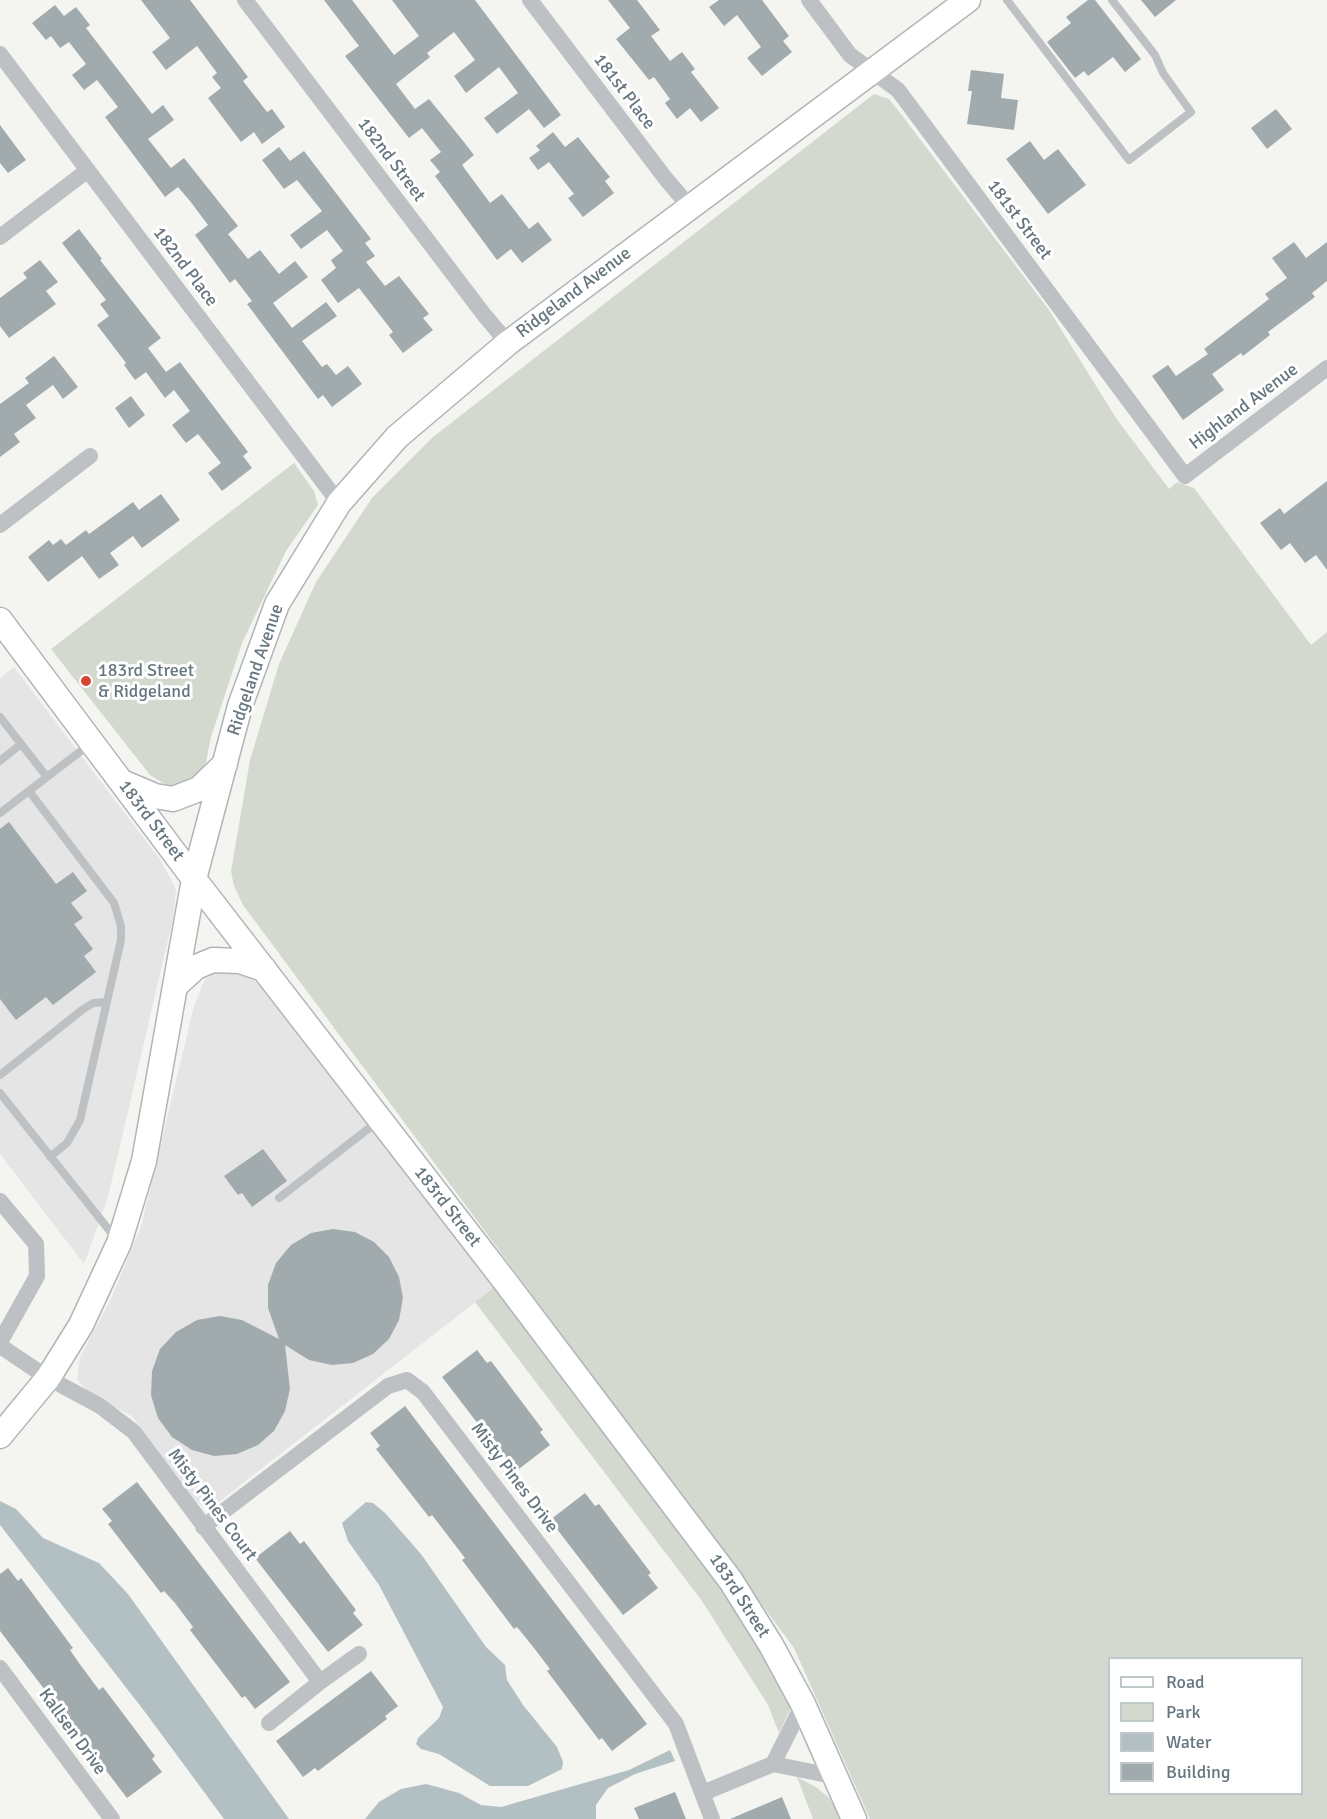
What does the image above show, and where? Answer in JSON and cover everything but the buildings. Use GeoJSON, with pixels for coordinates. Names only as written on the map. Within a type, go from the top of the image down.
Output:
{"type":"FeatureCollection","features":[{"type":"Feature","properties":{"kind":"street","name":"182nd Street"},"geometry":{"type":"LineString","coordinates":[[245,0],[485,316],[508,343]]}},
{"type":"Feature","properties":{"kind":"street","name":"181st Place"},"geometry":{"type":"LineString","coordinates":[[530,0],[658,170],[689,206]]}},
{"type":"Feature","properties":{"kind":"street","name":"181st Street"},"geometry":{"type":"LineString","coordinates":[[809,0],[850,55],[898,90],[1185,476]]}},
{"type":"Feature","properties":{"kind":"street","name":"Ridgeland Avenue"},"geometry":{"type":"LineString","coordinates":[[0,1436],[48,1378],[81,1325],[119,1243],[144,1161],[194,879],[240,706],[277,603],[339,502],[397,437],[508,343],[968,0]]}},
{"type":"Feature","properties":{"kind":"street","name":"182nd Place"},"geometry":{"type":"LineString","coordinates":[[0,54],[339,502]]}},
{"type":"Feature","properties":{"kind":"street"},"geometry":{"type":"LineString","coordinates":[[0,237],[88,170]]}},
{"type":"Feature","properties":{"kind":"street","name":"Highland Avenue"},"geometry":{"type":"LineString","coordinates":[[1185,476],[1327,368]]}},
{"type":"Feature","properties":{"kind":"street"},"geometry":{"type":"LineString","coordinates":[[0,525],[90,456]]}},
{"type":"Feature","properties":{"kind":"street","name":"183rd Street"},"geometry":{"type":"LineString","coordinates":[[0,620],[194,879],[700,1538],[750,1610],[803,1704],[854,1819]]}},
{"type":"Feature","properties":{"kind":"street"},"geometry":{"type":"LineString","coordinates":[[121,781],[155,796],[173,799],[199,789],[225,764]]}},
{"type":"Feature","properties":{"kind":"street"},"geometry":{"type":"LineString","coordinates":[[175,986],[196,967],[213,960],[240,961],[264,969]]}},
{"type":"Feature","properties":{"kind":"street"},"geometry":{"type":"LineString","coordinates":[[0,1201],[36,1244],[37,1276],[0,1344]]}},
{"type":"Feature","properties":{"kind":"street","name":"Misty Pines Court"},"geometry":{"type":"LineString","coordinates":[[0,1344],[48,1378],[100,1406],[134,1432],[320,1682]]}},
{"type":"Feature","properties":{"kind":"street","name":"Misty Pines Drive"},"geometry":{"type":"LineString","coordinates":[[203,1527],[388,1386],[407,1380],[423,1392],[676,1724],[712,1819]]}},
{"type":"Feature","properties":{"kind":"street"},"geometry":{"type":"LineString","coordinates":[[269,1723],[359,1654]]}},
{"type":"Feature","properties":{"kind":"street","name":"Kallsen Drive"},"geometry":{"type":"LineString","coordinates":[[0,1668],[112,1819]]}},
{"type":"Feature","properties":{"kind":"street"},"geometry":{"type":"LineString","coordinates":[[773,1764],[803,1704]]}},
{"type":"Feature","properties":{"kind":"street"},"geometry":{"type":"LineString","coordinates":[[703,1793],[773,1764],[837,1777]]}},
{"type":"Feature","properties":{"kind":"lane"},"geometry":{"type":"LineString","coordinates":[[1008,0],[1129,160],[1191,111],[1163,73],[1155,55],[1112,0]]}},
{"type":"Feature","properties":{"kind":"lane"},"geometry":{"type":"LineString","coordinates":[[0,717],[47,777]]}},
{"type":"Feature","properties":{"kind":"lane"},"geometry":{"type":"LineString","coordinates":[[0,813],[92,742]]}},
{"type":"Feature","properties":{"kind":"lane"},"geometry":{"type":"LineString","coordinates":[[0,761],[21,744]]}},
{"type":"Feature","properties":{"kind":"lane"},"geometry":{"type":"LineString","coordinates":[[29,791],[114,903],[119,915],[121,940],[80,1120],[67,1143],[50,1157]]}},
{"type":"Feature","properties":{"kind":"lane"},"geometry":{"type":"LineString","coordinates":[[0,1075],[82,1010],[93,1003],[107,1002]]}},
{"type":"Feature","properties":{"kind":"lane"},"geometry":{"type":"LineString","coordinates":[[0,1093],[119,1243]]}},
{"type":"Feature","properties":{"kind":"lane"},"geometry":{"type":"LineString","coordinates":[[279,1198],[380,1120]]}},
{"type":"Feature","properties":{"kind":"shaded area"},"geometry":{"type":"Polygon","coordinates":[[[14,667],[161,861],[176,889],[173,918],[108,1197],[84,1264],[0,1154],[0,678],[14,667]]]}},
{"type":"Feature","properties":{"kind":"shaded area"},"geometry":{"type":"Polygon","coordinates":[[[221,971],[243,973],[260,984],[496,1286],[211,1508],[197,1503],[132,1416],[91,1395],[77,1379],[80,1357],[110,1301],[141,1227],[194,1006],[205,979],[221,971]]]}},
{"type":"Feature","properties":{"kind":"green space"},"geometry":{"type":"Polygon","coordinates":[[[874,94],[889,99],[1049,310],[1116,418],[1169,489],[1177,482],[1194,488],[1311,645],[1327,632],[1327,1819],[870,1819],[794,1648],[243,905],[234,886],[231,871],[250,760],[279,664],[316,582],[372,498],[433,437],[874,94]]]}},
{"type":"Feature","properties":{"kind":"green space"},"geometry":{"type":"Polygon","coordinates":[[[294,463],[314,491],[318,505],[286,551],[242,643],[211,737],[205,767],[190,783],[171,788],[150,775],[51,649],[294,463]]]}},
{"type":"Feature","properties":{"kind":"green space"},"geometry":{"type":"Polygon","coordinates":[[[496,1286],[721,1584],[782,1683],[791,1708],[779,1733],[768,1705],[702,1601],[475,1302],[496,1286]]]}},
{"type":"Feature","properties":{"kind":"green space"},"geometry":{"type":"Polygon","coordinates":[[[797,1777],[816,1787],[829,1798],[842,1819],[813,1819],[797,1777]]]}},
{"type":"Feature","properties":{"kind":"water"},"geometry":{"type":"Polygon","coordinates":[[[0,1501],[16,1509],[43,1538],[99,1563],[128,1594],[289,1819],[224,1819],[145,1712],[0,1525],[0,1501]]]}},
{"type":"Feature","properties":{"kind":"water"},"geometry":{"type":"Polygon","coordinates":[[[366,1502],[373,1503],[385,1513],[421,1554],[486,1647],[505,1665],[507,1680],[523,1705],[557,1747],[563,1762],[562,1769],[528,1786],[490,1786],[439,1754],[421,1749],[416,1744],[418,1738],[439,1718],[443,1707],[379,1585],[348,1541],[342,1523],[366,1502]]]}},
{"type":"Feature","properties":{"kind":"water"},"geometry":{"type":"Polygon","coordinates":[[[670,1750],[675,1761],[635,1774],[608,1788],[596,1805],[596,1819],[365,1819],[379,1802],[401,1789],[426,1784],[459,1793],[481,1805],[501,1807],[629,1770],[670,1750]]]}},
{"type":"Feature","properties":{"kind":"place","name":"183rd Street & Ridgeland"},"geometry":{"type":"Point","coordinates":[86,681]}}]}
